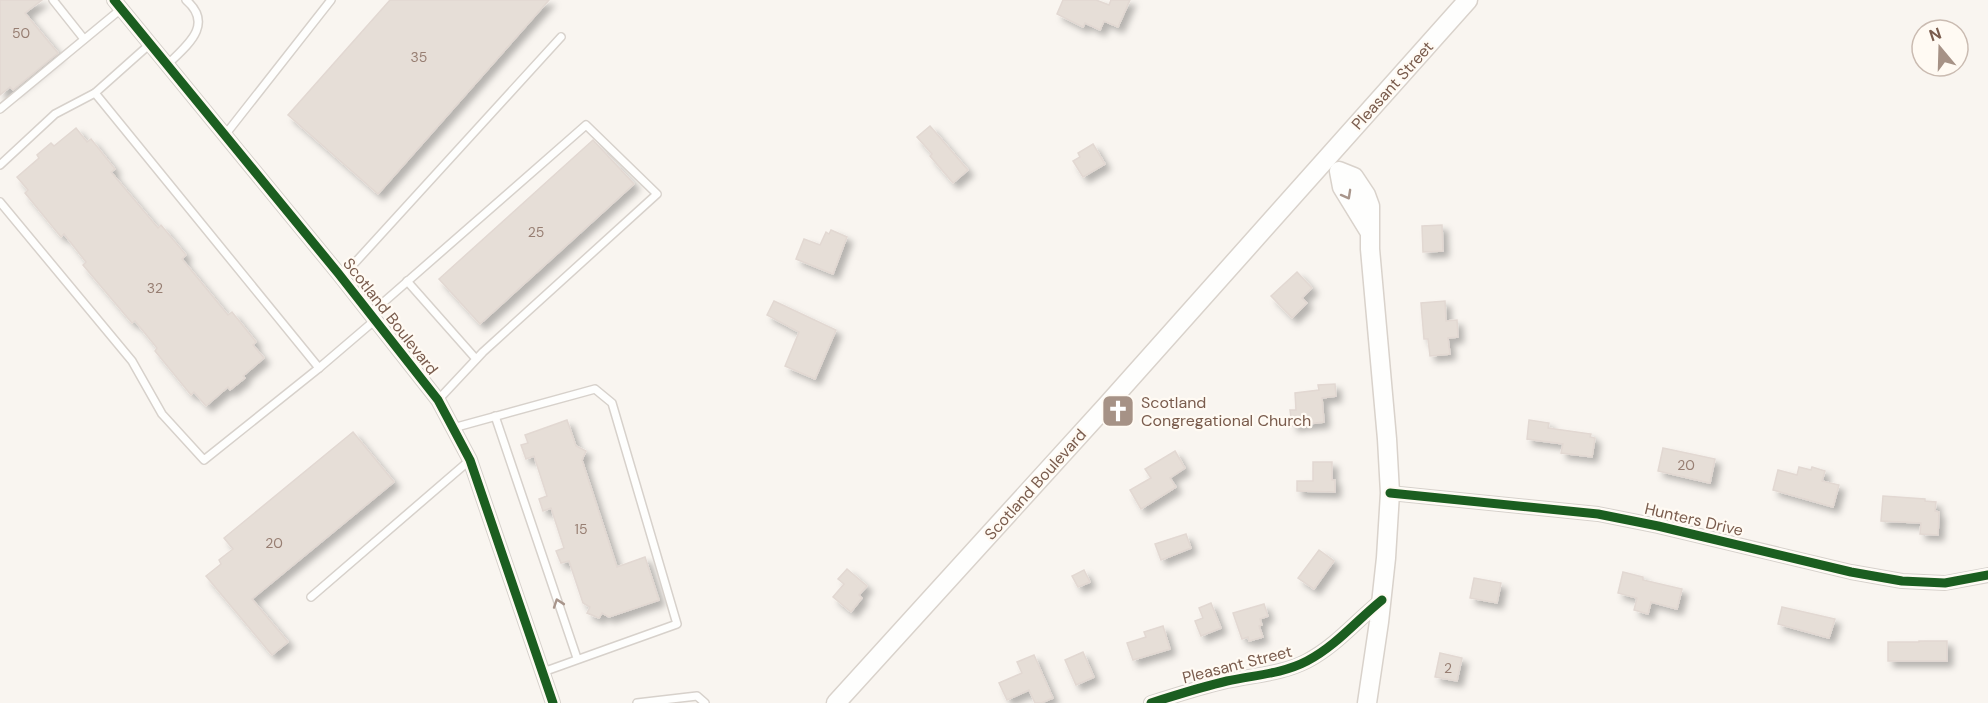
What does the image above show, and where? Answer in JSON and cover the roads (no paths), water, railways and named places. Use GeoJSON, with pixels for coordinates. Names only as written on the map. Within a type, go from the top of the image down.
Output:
{"type":"FeatureCollection","features":[{"type":"Feature","properties":{"kind":"main road","name":"Pleasant Street"},"geometry":{"type":"LineString","coordinates":[[1328,156],[1468,0]]}},
{"type":"Feature","properties":{"kind":"main road"},"geometry":{"type":"LineString","coordinates":[[1328,156],[1340,171],[1354,177],[1366,195],[1370,206],[1369,231],[1388,439],[1390,493],[1382,600],[1367,703]]}},
{"type":"Feature","properties":{"kind":"main road","name":"Scotland Boulevard"},"geometry":{"type":"LineString","coordinates":[[836,703],[1106,406],[1328,156]]}},
{"type":"Feature","properties":{"kind":"street","name":"Scotland Boulevard"},"geometry":{"type":"LineString","coordinates":[[117,4],[438,400],[470,460],[553,703]]}},
{"type":"Feature","properties":{"kind":"street","name":"Hunters Drive"},"geometry":{"type":"LineString","coordinates":[[1390,493],[1598,514],[1851,572],[1902,581],[1945,582],[1988,575]]}},
{"type":"Feature","properties":{"kind":"street","name":"Pleasant Street"},"geometry":{"type":"LineString","coordinates":[[1151,703],[1200,688],[1270,674],[1298,665],[1332,644],[1382,600]]}},
{"type":"Feature","properties":{"kind":"lane"},"geometry":{"type":"LineString","coordinates":[[53,0],[84,39]]}},
{"type":"Feature","properties":{"kind":"lane"},"geometry":{"type":"LineString","coordinates":[[167,65],[198,30],[198,15],[186,0]]}},
{"type":"Feature","properties":{"kind":"lane"},"geometry":{"type":"LineString","coordinates":[[225,135],[331,0]]}},
{"type":"Feature","properties":{"kind":"lane"},"geometry":{"type":"LineString","coordinates":[[0,109],[84,39],[117,4]]}},
{"type":"Feature","properties":{"kind":"lane"},"geometry":{"type":"LineString","coordinates":[[341,278],[561,37]]}},
{"type":"Feature","properties":{"kind":"lane"},"geometry":{"type":"LineString","coordinates":[[0,165],[55,114],[94,93],[150,45]]}},
{"type":"Feature","properties":{"kind":"lane"},"geometry":{"type":"LineString","coordinates":[[94,93],[319,368]]}},
{"type":"Feature","properties":{"kind":"lane"},"geometry":{"type":"LineString","coordinates":[[0,202],[132,361],[162,414],[204,460],[319,368],[407,281],[586,125],[657,194],[476,359],[438,400]]}},
{"type":"Feature","properties":{"kind":"lane"},"geometry":{"type":"LineString","coordinates":[[407,281],[476,359]]}},
{"type":"Feature","properties":{"kind":"lane"},"geometry":{"type":"LineString","coordinates":[[453,429],[595,389],[612,403],[677,624],[543,672]]}},
{"type":"Feature","properties":{"kind":"lane"},"geometry":{"type":"LineString","coordinates":[[495,416],[577,658]]}},
{"type":"Feature","properties":{"kind":"lane"},"geometry":{"type":"LineString","coordinates":[[311,597],[470,460]]}},
{"type":"Feature","properties":{"kind":"lane"},"geometry":{"type":"LineString","coordinates":[[641,703],[697,696],[705,703]]}},
{"type":"Feature","properties":{"kind":"place","name":"Scotland Congregational Church"},"geometry":{"type":"Point","coordinates":[1118,411]}}]}
